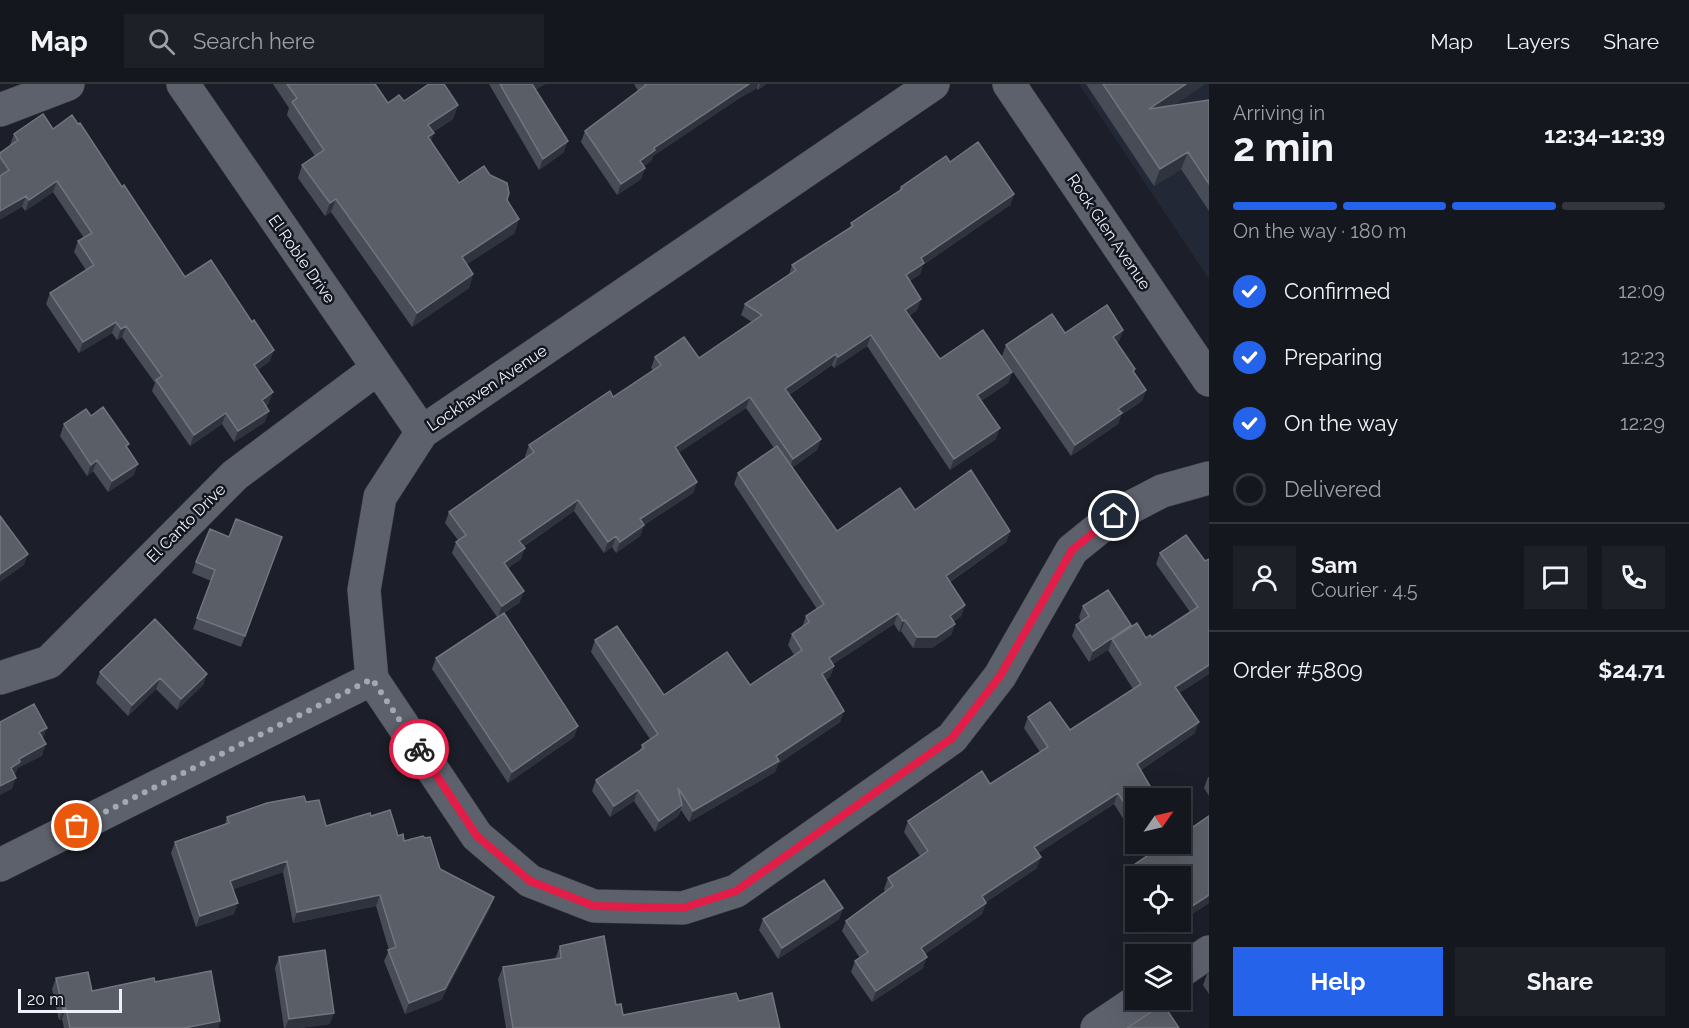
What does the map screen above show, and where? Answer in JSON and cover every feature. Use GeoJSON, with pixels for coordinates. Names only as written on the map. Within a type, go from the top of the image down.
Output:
{"type":"FeatureCollection","features":[{"type":"Feature","properties":{"kind":"street"},"geometry":{"type":"LineString","coordinates":[[0,110],[68,84]]}},
{"type":"Feature","properties":{"kind":"street","name":"El Roble Drive"},"geometry":{"type":"LineString","coordinates":[[183,84],[422,432]]}},
{"type":"Feature","properties":{"kind":"street","name":"Lockhaven Avenue"},"geometry":{"type":"LineString","coordinates":[[372,679],[364,590],[380,497],[422,432],[933,84]]}},
{"type":"Feature","properties":{"kind":"street","name":"Rock Glen Avenue"},"geometry":{"type":"LineString","coordinates":[[1009,84],[1209,380]]}},
{"type":"Feature","properties":{"kind":"street","name":"El Canto Drive"},"geometry":{"type":"LineString","coordinates":[[0,678],[49,662],[235,474],[378,368]]}},
{"type":"Feature","properties":{"kind":"street"},"geometry":{"type":"LineString","coordinates":[[0,864],[372,679],[477,836],[530,881],[594,906],[683,908],[736,891],[952,738],[1000,676],[1072,550],[1114,516],[1162,491],[1209,478]]}},
{"type":"Feature","properties":{"kind":"street"},"geometry":{"type":"LineString","coordinates":[[1191,964],[1209,952]]}},
{"type":"Feature","properties":{"kind":"street"},"geometry":{"type":"LineString","coordinates":[[1096,1028],[1125,1009]]}},
{"type":"Feature","properties":{"kind":"shaded area"},"geometry":{"type":"Polygon","coordinates":[[[1079,84],[1209,84],[1209,279],[1079,84]]]}},
{"type":"Feature","properties":{"kind":"building"},"geometry":{"type":"Polygon","coordinates":[[[287,84],[375,84],[388,103],[399,95],[404,101],[429,84],[444,84],[458,105],[428,125],[434,133],[428,137],[459,183],[484,166],[490,175],[507,183],[509,193],[507,200],[519,219],[462,257],[473,274],[417,313],[336,199],[330,203],[302,165],[324,150],[292,102],[297,98],[287,84]]]}},
{"type":"Feature","properties":{"kind":"building"},"geometry":{"type":"Polygon","coordinates":[[[500,84],[532,84],[568,141],[543,159],[500,84]]]}},
{"type":"Feature","properties":{"kind":"building"},"geometry":{"type":"Polygon","coordinates":[[[645,84],[749,84],[654,148],[655,150],[640,161],[645,168],[621,184],[585,131],[645,84]]]}},
{"type":"Feature","properties":{"kind":"building"},"geometry":{"type":"Polygon","coordinates":[[[1103,84],[1186,84],[1149,109],[1209,100],[1209,184],[1188,152],[1160,169],[1103,84]]]}},
{"type":"Feature","properties":{"kind":"building"},"geometry":{"type":"Polygon","coordinates":[[[43,114],[53,129],[72,115],[78,124],[80,123],[185,277],[211,260],[252,322],[254,320],[274,350],[254,365],[273,392],[262,400],[269,411],[238,431],[226,413],[194,435],[156,380],[162,376],[126,326],[121,329],[116,322],[83,342],[50,293],[94,265],[78,241],[92,233],[57,181],[29,200],[26,196],[0,211],[0,176],[9,170],[0,157],[0,153],[18,140],[14,134],[43,114]]]}},
{"type":"Feature","properties":{"kind":"building"},"geometry":{"type":"Polygon","coordinates":[[[978,142],[1014,194],[921,258],[924,263],[906,275],[921,299],[905,310],[940,359],[983,330],[1012,372],[977,395],[1000,428],[954,459],[871,335],[838,357],[836,354],[785,389],[821,439],[793,459],[750,397],[675,447],[697,482],[640,519],[644,525],[620,542],[616,536],[608,542],[578,500],[519,541],[525,548],[504,563],[524,591],[502,606],[456,542],[466,535],[449,512],[534,452],[529,445],[610,391],[613,397],[661,365],[655,357],[684,337],[699,358],[762,315],[745,304],[796,270],[792,265],[853,226],[851,223],[946,156],[950,162],[978,142]]]}},
{"type":"Feature","properties":{"kind":"building"},"geometry":{"type":"Polygon","coordinates":[[[1107,305],[1123,330],[1113,337],[1146,390],[1118,409],[1122,413],[1075,445],[1006,345],[1052,314],[1065,333],[1107,305]]]}},
{"type":"Feature","properties":{"kind":"building"},"geometry":{"type":"Polygon","coordinates":[[[103,407],[129,444],[126,446],[138,464],[112,481],[97,460],[91,465],[64,424],[86,409],[91,416],[103,407]]]}},
{"type":"Feature","properties":{"kind":"building"},"geometry":{"type":"Polygon","coordinates":[[[777,446],[837,531],[900,488],[915,510],[971,470],[1010,531],[946,576],[965,605],[950,616],[955,624],[936,637],[917,637],[898,613],[829,658],[834,666],[822,674],[844,711],[776,756],[779,761],[693,811],[678,788],[682,805],[659,821],[638,790],[614,806],[596,780],[644,748],[642,745],[658,734],[595,640],[617,626],[664,695],[727,652],[750,685],[802,650],[792,634],[809,622],[806,616],[824,604],[738,473],[777,446]]]}},
{"type":"Feature","properties":{"kind":"building"},"geometry":{"type":"Polygon","coordinates":[[[0,516],[28,554],[0,574],[0,516]]]}},
{"type":"Feature","properties":{"kind":"building"},"geometry":{"type":"Polygon","coordinates":[[[236,519],[282,537],[245,636],[197,618],[215,570],[196,562],[210,529],[229,537],[236,519]]]}},
{"type":"Feature","properties":{"kind":"building"},"geometry":{"type":"Polygon","coordinates":[[[1186,535],[1205,561],[1209,559],[1209,665],[1175,687],[1199,722],[1137,764],[1151,788],[1125,788],[1125,804],[1118,793],[1034,847],[1041,857],[982,896],[986,903],[921,948],[927,957],[876,991],[855,961],[868,952],[846,921],[893,886],[888,878],[928,851],[908,821],[982,771],[990,784],[1048,747],[1028,717],[1050,702],[1070,730],[1141,684],[1112,639],[1137,623],[1146,638],[1150,635],[1152,637],[1198,607],[1160,553],[1186,535]]]}},
{"type":"Feature","properties":{"kind":"building"},"geometry":{"type":"Polygon","coordinates":[[[1108,590],[1131,625],[1093,651],[1076,625],[1089,616],[1083,606],[1108,590]]]}},
{"type":"Feature","properties":{"kind":"building"},"geometry":{"type":"Polygon","coordinates":[[[504,613],[578,726],[512,772],[436,658],[504,613]]]}},
{"type":"Feature","properties":{"kind":"building"},"geometry":{"type":"Polygon","coordinates":[[[155,619],[207,674],[181,699],[160,678],[132,705],[100,672],[155,619]]]}},
{"type":"Feature","properties":{"kind":"building"},"geometry":{"type":"Polygon","coordinates":[[[34,704],[47,728],[39,732],[46,744],[19,759],[20,762],[11,768],[16,778],[0,786],[0,722],[34,704]]]}},
{"type":"Feature","properties":{"kind":"building"},"geometry":{"type":"Polygon","coordinates":[[[304,796],[306,802],[319,800],[326,826],[370,813],[371,816],[390,810],[398,836],[403,834],[404,841],[423,836],[430,837],[440,869],[494,897],[445,989],[409,1003],[388,950],[396,947],[380,895],[297,912],[287,861],[230,881],[238,903],[200,916],[175,842],[229,823],[227,817],[267,803],[304,796]]]}},
{"type":"Feature","properties":{"kind":"building"},"geometry":{"type":"Polygon","coordinates":[[[1209,816],[1209,895],[1191,907],[1191,866],[1132,866],[1150,854],[1191,854],[1191,828],[1209,816]]]}},
{"type":"Feature","properties":{"kind":"building"},"geometry":{"type":"Polygon","coordinates":[[[824,880],[843,908],[782,948],[763,919],[824,880]]]}},
{"type":"Feature","properties":{"kind":"building"},"geometry":{"type":"Polygon","coordinates":[[[604,936],[616,1005],[621,1004],[623,1015],[736,993],[739,1001],[772,993],[780,1028],[513,1028],[503,967],[561,958],[560,946],[604,936]]]}},
{"type":"Feature","properties":{"kind":"building"},"geometry":{"type":"Polygon","coordinates":[[[325,950],[334,1013],[289,1019],[279,957],[325,950]]]}},
{"type":"Feature","properties":{"kind":"building"},"geometry":{"type":"Polygon","coordinates":[[[211,971],[220,1021],[184,1028],[70,1028],[56,978],[88,972],[92,991],[154,978],[155,982],[211,971]]]}},
{"type":"Feature","properties":{"kind":"building"},"geometry":{"type":"Polygon","coordinates":[[[1154,1010],[1167,1010],[1179,1028],[1127,1028],[1154,1010]]]}},
{"type":"Feature","properties":{"kind":"way so far"},"geometry":{"type":"LineString","coordinates":[[77,826],[372,679],[419,749]]}},
{"type":"Feature","properties":{"kind":"route"},"geometry":{"type":"LineString","coordinates":[[419,749],[477,836],[530,881],[594,906],[683,908],[736,891],[952,738],[1000,676],[1072,550],[1114,516]]}}]}
